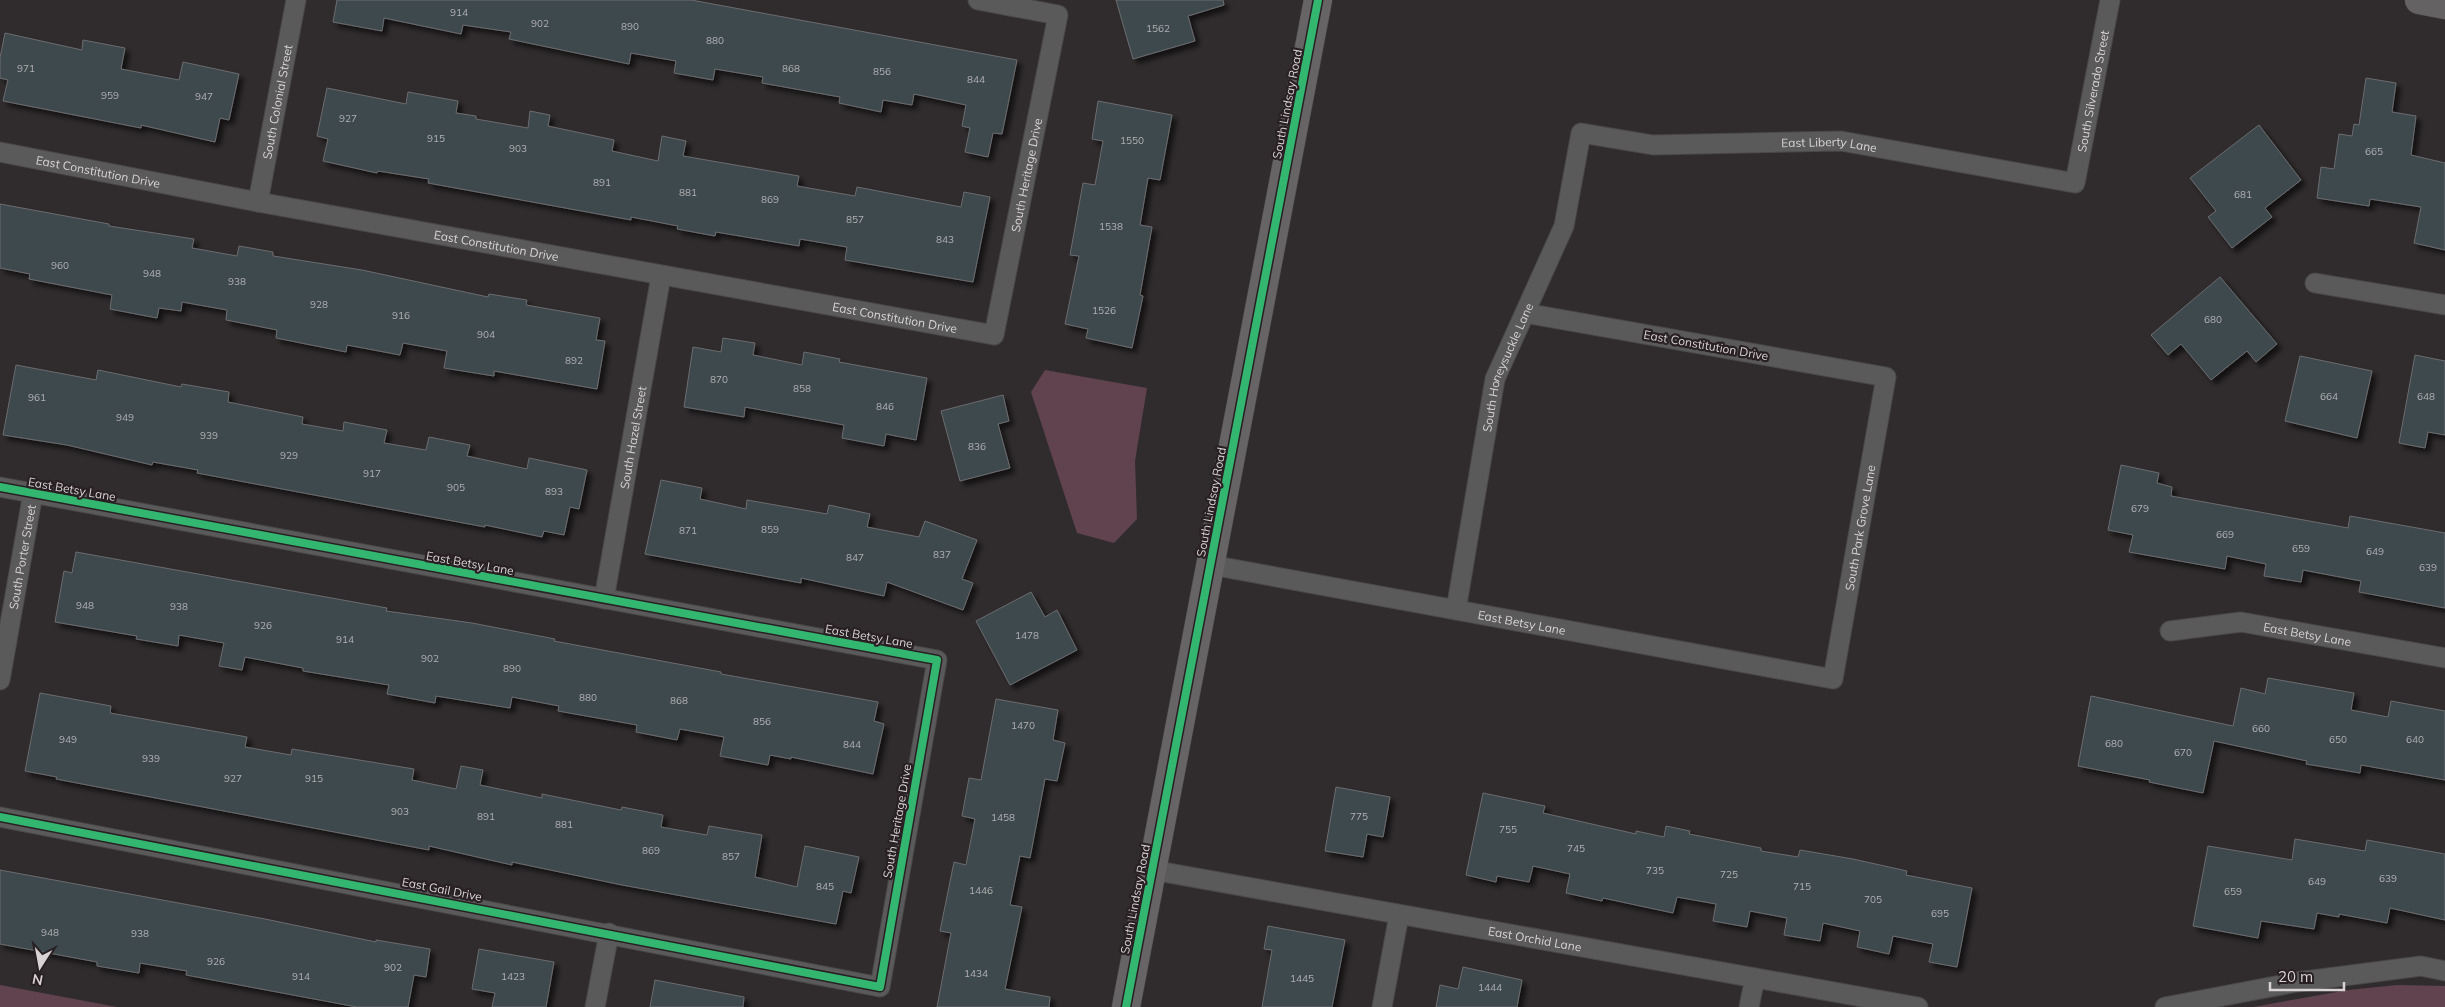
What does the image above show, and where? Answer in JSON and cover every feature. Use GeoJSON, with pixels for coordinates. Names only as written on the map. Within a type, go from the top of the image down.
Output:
{"type":"FeatureCollection","features":[{"type":"Feature","properties":{"kind":"main road","name":"South Lindsay Road"},"geometry":{"type":"LineString","coordinates":[[1126,1007],[1318,0]]}},
{"type":"Feature","properties":{"kind":"main road"},"geometry":{"type":"LineString","coordinates":[[2419,0],[2445,5]]}},
{"type":"Feature","properties":{"kind":"street","name":"South Colonial Street"},"geometry":{"type":"LineString","coordinates":[[258,202],[296,0]]}},
{"type":"Feature","properties":{"kind":"street","name":"South Heritage Drive"},"geometry":{"type":"LineString","coordinates":[[978,0],[1058,15],[994,335]]}},
{"type":"Feature","properties":{"kind":"street","name":"South Silverado Street"},"geometry":{"type":"LineString","coordinates":[[2075,183],[2110,0]]}},
{"type":"Feature","properties":{"kind":"street","name":"East Liberty Lane"},"geometry":{"type":"LineString","coordinates":[[1581,133],[1653,145],[1840,141],[2075,183]]}},
{"type":"Feature","properties":{"kind":"street","name":"South Honeysuckle Lane"},"geometry":{"type":"LineString","coordinates":[[1456,610],[1495,379],[1564,226],[1581,133]]}},
{"type":"Feature","properties":{"kind":"street","name":"East Constitution Drive"},"geometry":{"type":"LineString","coordinates":[[0,152],[258,202],[994,335]]}},
{"type":"Feature","properties":{"kind":"street","name":"South Hazel Street"},"geometry":{"type":"LineString","coordinates":[[604,599],[661,276]]}},
{"type":"Feature","properties":{"kind":"street"},"geometry":{"type":"LineString","coordinates":[[2315,283],[2445,305]]}},
{"type":"Feature","properties":{"kind":"street","name":"East Constitution Drive"},"geometry":{"type":"LineString","coordinates":[[1525,313],[1886,377]]}},
{"type":"Feature","properties":{"kind":"street","name":"South Park Grove Lane"},"geometry":{"type":"LineString","coordinates":[[1833,679],[1886,377]]}},
{"type":"Feature","properties":{"kind":"street","name":"East Betsy Lane"},"geometry":{"type":"LineString","coordinates":[[0,487],[937,660]]}},
{"type":"Feature","properties":{"kind":"street","name":"South Porter Street"},"geometry":{"type":"LineString","coordinates":[[0,680],[33,494]]}},
{"type":"Feature","properties":{"kind":"street","name":"East Betsy Lane"},"geometry":{"type":"LineString","coordinates":[[1211,565],[1833,679]]}},
{"type":"Feature","properties":{"kind":"street","name":"East Betsy Lane"},"geometry":{"type":"LineString","coordinates":[[2170,632],[2241,622],[2445,658]]}},
{"type":"Feature","properties":{"kind":"street","name":"South Heritage Drive"},"geometry":{"type":"LineString","coordinates":[[880,986],[937,660]]}},
{"type":"Feature","properties":{"kind":"street","name":"East Gail Drive"},"geometry":{"type":"LineString","coordinates":[[0,817],[609,932],[880,986]]}},
{"type":"Feature","properties":{"kind":"street","name":"East Orchid Lane"},"geometry":{"type":"LineString","coordinates":[[1152,870],[1918,1007]]}},
{"type":"Feature","properties":{"kind":"street"},"geometry":{"type":"LineString","coordinates":[[1382,1007],[1399,915]]}},
{"type":"Feature","properties":{"kind":"street"},"geometry":{"type":"LineString","coordinates":[[595,1007],[609,932]]}},
{"type":"Feature","properties":{"kind":"street"},"geometry":{"type":"LineString","coordinates":[[2165,1007],[2325,978],[2421,966],[2445,970]]}},
{"type":"Feature","properties":{"kind":"street"},"geometry":{"type":"LineString","coordinates":[[1750,1007],[1755,978]]}},
{"type":"Feature","properties":{"kind":"shaded area"},"geometry":{"type":"Polygon","coordinates":[[[1045,370],[1147,388],[1135,461],[1137,519],[1114,543],[1077,533],[1031,392],[1045,370]]]}},
{"type":"Feature","properties":{"kind":"shaded area"},"geometry":{"type":"Polygon","coordinates":[[[0,985],[117,1007],[0,1007],[0,985]]]}},
{"type":"Feature","properties":{"kind":"shaded area"},"geometry":{"type":"Polygon","coordinates":[[[2397,985],[2445,986],[2445,1007],[2253,1007],[2348,990],[2397,985]]]}},
{"type":"Feature","properties":{"kind":"building"},"geometry":{"type":"Polygon","coordinates":[[[337,0],[691,0],[1017,60],[1002,134],[993,133],[988,157],[965,152],[970,128],[962,126],[966,105],[914,94],[912,105],[883,100],[881,112],[839,103],[840,97],[762,83],[763,77],[715,69],[713,80],[674,73],[676,61],[631,53],[629,64],[509,39],[511,32],[463,25],[461,34],[384,18],[382,31],[333,22],[337,0]]]}},
{"type":"Feature","properties":{"kind":"building"},"geometry":{"type":"Polygon","coordinates":[[[1116,0],[1223,0],[1224,5],[1188,16],[1195,41],[1133,59],[1116,0]]]}},
{"type":"Feature","properties":{"kind":"building"},"geometry":{"type":"Polygon","coordinates":[[[5,33],[82,50],[83,40],[125,48],[121,69],[179,80],[183,62],[239,74],[229,120],[220,118],[215,142],[141,125],[141,128],[3,101],[8,80],[0,78],[0,58],[5,33]]]}},
{"type":"Feature","properties":{"kind":"building"},"geometry":{"type":"Polygon","coordinates":[[[2366,78],[2396,83],[2392,112],[2416,116],[2411,155],[2445,163],[2445,250],[2414,243],[2421,207],[2370,199],[2369,206],[2317,198],[2321,167],[2334,169],[2339,134],[2352,136],[2354,124],[2359,125],[2366,78]]]}},
{"type":"Feature","properties":{"kind":"building"},"geometry":{"type":"Polygon","coordinates":[[[327,88],[406,104],[408,92],[458,101],[456,113],[476,116],[476,119],[528,128],[530,111],[550,115],[548,126],[614,140],[612,151],[658,161],[662,136],[686,141],[683,156],[799,176],[797,186],[855,196],[857,187],[961,207],[964,192],[990,197],[973,282],[845,260],[847,247],[800,239],[799,246],[716,232],[715,236],[677,229],[678,226],[631,217],[631,220],[428,183],[429,179],[378,171],[377,173],[323,161],[328,139],[317,136],[327,88]]]}},
{"type":"Feature","properties":{"kind":"building"},"geometry":{"type":"Polygon","coordinates":[[[1098,101],[1172,115],[1160,180],[1148,178],[1140,225],[1152,227],[1140,295],[1143,296],[1132,348],[1086,338],[1088,329],[1065,324],[1079,256],[1070,255],[1083,183],[1095,185],[1103,141],[1092,139],[1098,101]]]}},
{"type":"Feature","properties":{"kind":"building"},"geometry":{"type":"Polygon","coordinates":[[[2259,125],[2301,180],[2265,208],[2272,217],[2232,248],[2208,217],[2216,211],[2190,178],[2259,125]]]}},
{"type":"Feature","properties":{"kind":"building"},"geometry":{"type":"Polygon","coordinates":[[[0,204],[109,224],[109,226],[194,239],[192,248],[237,256],[239,246],[273,252],[273,256],[362,270],[488,297],[489,294],[527,300],[526,305],[600,318],[596,340],[605,341],[597,389],[494,371],[494,376],[444,368],[447,351],[403,343],[400,355],[347,345],[346,352],[276,338],[277,330],[226,320],[227,310],[182,302],[181,311],[159,308],[157,318],[110,309],[112,295],[29,279],[30,274],[0,268],[0,204]]]}},
{"type":"Feature","properties":{"kind":"building"},"geometry":{"type":"Polygon","coordinates":[[[2220,277],[2277,344],[2256,362],[2247,351],[2211,380],[2181,344],[2168,355],[2151,335],[2220,277]]]}},
{"type":"Feature","properties":{"kind":"building"},"geometry":{"type":"Polygon","coordinates":[[[723,338],[755,343],[753,355],[802,365],[804,352],[840,359],[839,362],[927,378],[916,440],[886,434],[884,446],[842,438],[844,425],[745,407],[744,417],[684,407],[693,347],[721,352],[723,338]]]}},
{"type":"Feature","properties":{"kind":"building"},"geometry":{"type":"Polygon","coordinates":[[[2415,355],[2445,361],[2445,435],[2428,432],[2425,448],[2399,443],[2415,355]]]}},
{"type":"Feature","properties":{"kind":"building"},"geometry":{"type":"Polygon","coordinates":[[[2300,356],[2372,371],[2357,438],[2285,421],[2300,356]]]}},
{"type":"Feature","properties":{"kind":"building"},"geometry":{"type":"Polygon","coordinates":[[[16,365],[96,380],[98,370],[181,387],[182,384],[229,392],[228,402],[303,417],[302,424],[343,431],[344,422],[387,430],[384,443],[426,450],[429,437],[470,445],[467,456],[527,469],[529,458],[587,470],[579,509],[570,507],[564,535],[544,531],[542,537],[197,473],[198,470],[153,462],[152,465],[67,445],[3,435],[16,365]]]}},
{"type":"Feature","properties":{"kind":"building"},"geometry":{"type":"Polygon","coordinates":[[[1003,395],[1009,421],[998,424],[1010,468],[960,481],[941,411],[1003,395]]]}},
{"type":"Feature","properties":{"kind":"building"},"geometry":{"type":"Polygon","coordinates":[[[2121,465],[2159,473],[2157,483],[2172,487],[2171,496],[2348,528],[2350,516],[2445,533],[2445,608],[2359,592],[2361,581],[2303,570],[2301,582],[2264,576],[2266,564],[2227,556],[2225,569],[2129,552],[2133,535],[2108,530],[2121,465]]]}},
{"type":"Feature","properties":{"kind":"building"},"geometry":{"type":"Polygon","coordinates":[[[661,480],[702,488],[700,499],[746,509],[747,500],[827,514],[829,505],[870,514],[867,527],[919,537],[925,521],[977,540],[962,579],[973,583],[963,610],[887,582],[884,596],[801,578],[801,583],[645,554],[661,480]]]}},
{"type":"Feature","properties":{"kind":"building"},"geometry":{"type":"Polygon","coordinates":[[[76,552],[387,608],[386,611],[472,623],[555,639],[554,641],[721,672],[721,674],[878,702],[874,721],[884,724],[873,774],[791,757],[791,759],[770,755],[768,765],[720,756],[724,737],[680,729],[677,740],[636,732],[637,725],[558,711],[559,706],[512,697],[510,708],[436,696],[435,703],[387,694],[389,685],[303,671],[303,668],[245,657],[242,670],[219,666],[224,643],[179,635],[178,646],[136,639],[137,636],[55,622],[64,571],[72,573],[76,552]]]}},
{"type":"Feature","properties":{"kind":"building"},"geometry":{"type":"Polygon","coordinates":[[[1031,592],[1045,617],[1057,610],[1077,650],[1010,685],[976,621],[1031,592]]]}},
{"type":"Feature","properties":{"kind":"building"},"geometry":{"type":"Polygon","coordinates":[[[2268,678],[2354,693],[2351,710],[2388,717],[2391,701],[2445,711],[2445,780],[2361,765],[2360,773],[2306,764],[2307,761],[2214,741],[2203,793],[2149,782],[2150,780],[2078,766],[2091,696],[2233,726],[2241,688],[2265,694],[2268,678]]]}},
{"type":"Feature","properties":{"kind":"building"},"geometry":{"type":"Polygon","coordinates":[[[40,693],[111,706],[110,713],[247,737],[245,747],[291,755],[292,749],[414,769],[412,780],[456,789],[461,766],[483,770],[480,785],[542,798],[542,794],[621,810],[622,807],[663,815],[661,827],[707,835],[709,826],[762,835],[755,877],[797,887],[805,846],[859,857],[851,893],[843,891],[836,924],[622,885],[512,862],[512,865],[429,846],[429,850],[56,779],[57,777],[25,771],[40,693]]]}},
{"type":"Feature","properties":{"kind":"building"},"geometry":{"type":"Polygon","coordinates":[[[996,699],[1058,710],[1053,740],[1065,743],[1057,781],[1045,779],[1030,858],[1020,856],[1010,905],[1022,907],[1005,989],[1050,997],[1049,1007],[937,1007],[951,933],[940,931],[954,862],[966,865],[975,819],[962,816],[969,778],[981,780],[996,699]]]}},
{"type":"Feature","properties":{"kind":"building"},"geometry":{"type":"Polygon","coordinates":[[[1336,787],[1390,797],[1383,837],[1367,834],[1363,857],[1325,851],[1336,787]]]}},
{"type":"Feature","properties":{"kind":"building"},"geometry":{"type":"Polygon","coordinates":[[[1483,793],[1545,806],[1543,813],[1636,834],[1636,831],[1664,837],[1666,826],[1690,831],[1689,834],[1761,848],[1761,851],[1798,857],[1800,850],[1853,859],[1907,871],[1906,875],[1972,888],[1957,967],[1929,962],[1933,944],[1893,936],[1889,954],[1857,947],[1860,931],[1823,923],[1820,941],[1784,935],[1787,918],[1750,911],[1747,927],[1713,921],[1716,904],[1677,897],[1673,913],[1603,898],[1602,901],[1566,893],[1570,874],[1533,866],[1529,882],[1497,876],[1496,882],[1466,875],[1483,793]]]}},
{"type":"Feature","properties":{"kind":"building"},"geometry":{"type":"Polygon","coordinates":[[[2295,839],[2365,851],[2367,840],[2445,854],[2445,920],[2390,908],[2387,923],[2339,914],[2339,917],[2317,913],[2314,929],[2261,921],[2258,938],[2193,926],[2208,846],[2292,860],[2295,839]]]}},
{"type":"Feature","properties":{"kind":"building"},"geometry":{"type":"Polygon","coordinates":[[[0,870],[265,919],[376,942],[376,940],[430,949],[426,977],[414,975],[408,1007],[357,1007],[186,975],[187,971],[140,963],[139,973],[97,966],[97,962],[0,944],[0,870]]]}},
{"type":"Feature","properties":{"kind":"building"},"geometry":{"type":"Polygon","coordinates":[[[1268,926],[1345,940],[1332,1007],[1262,1007],[1272,950],[1264,949],[1268,926]]]}},
{"type":"Feature","properties":{"kind":"building"},"geometry":{"type":"Polygon","coordinates":[[[479,949],[554,962],[546,1007],[492,1007],[495,993],[472,989],[479,949]]]}},
{"type":"Feature","properties":{"kind":"building"},"geometry":{"type":"Polygon","coordinates":[[[1463,967],[1522,980],[1517,1007],[1436,1007],[1440,985],[1458,989],[1463,967]]]}},
{"type":"Feature","properties":{"kind":"building"},"geometry":{"type":"Polygon","coordinates":[[[655,980],[744,997],[743,1007],[650,1007],[655,980]]]}},
{"type":"Feature","properties":{"kind":"cycle path"},"geometry":{"type":"LineString","coordinates":[[1126,1007],[1318,0]]}},
{"type":"Feature","properties":{"kind":"cycle path"},"geometry":{"type":"LineString","coordinates":[[0,487],[937,660],[880,987],[0,817]]}}]}
